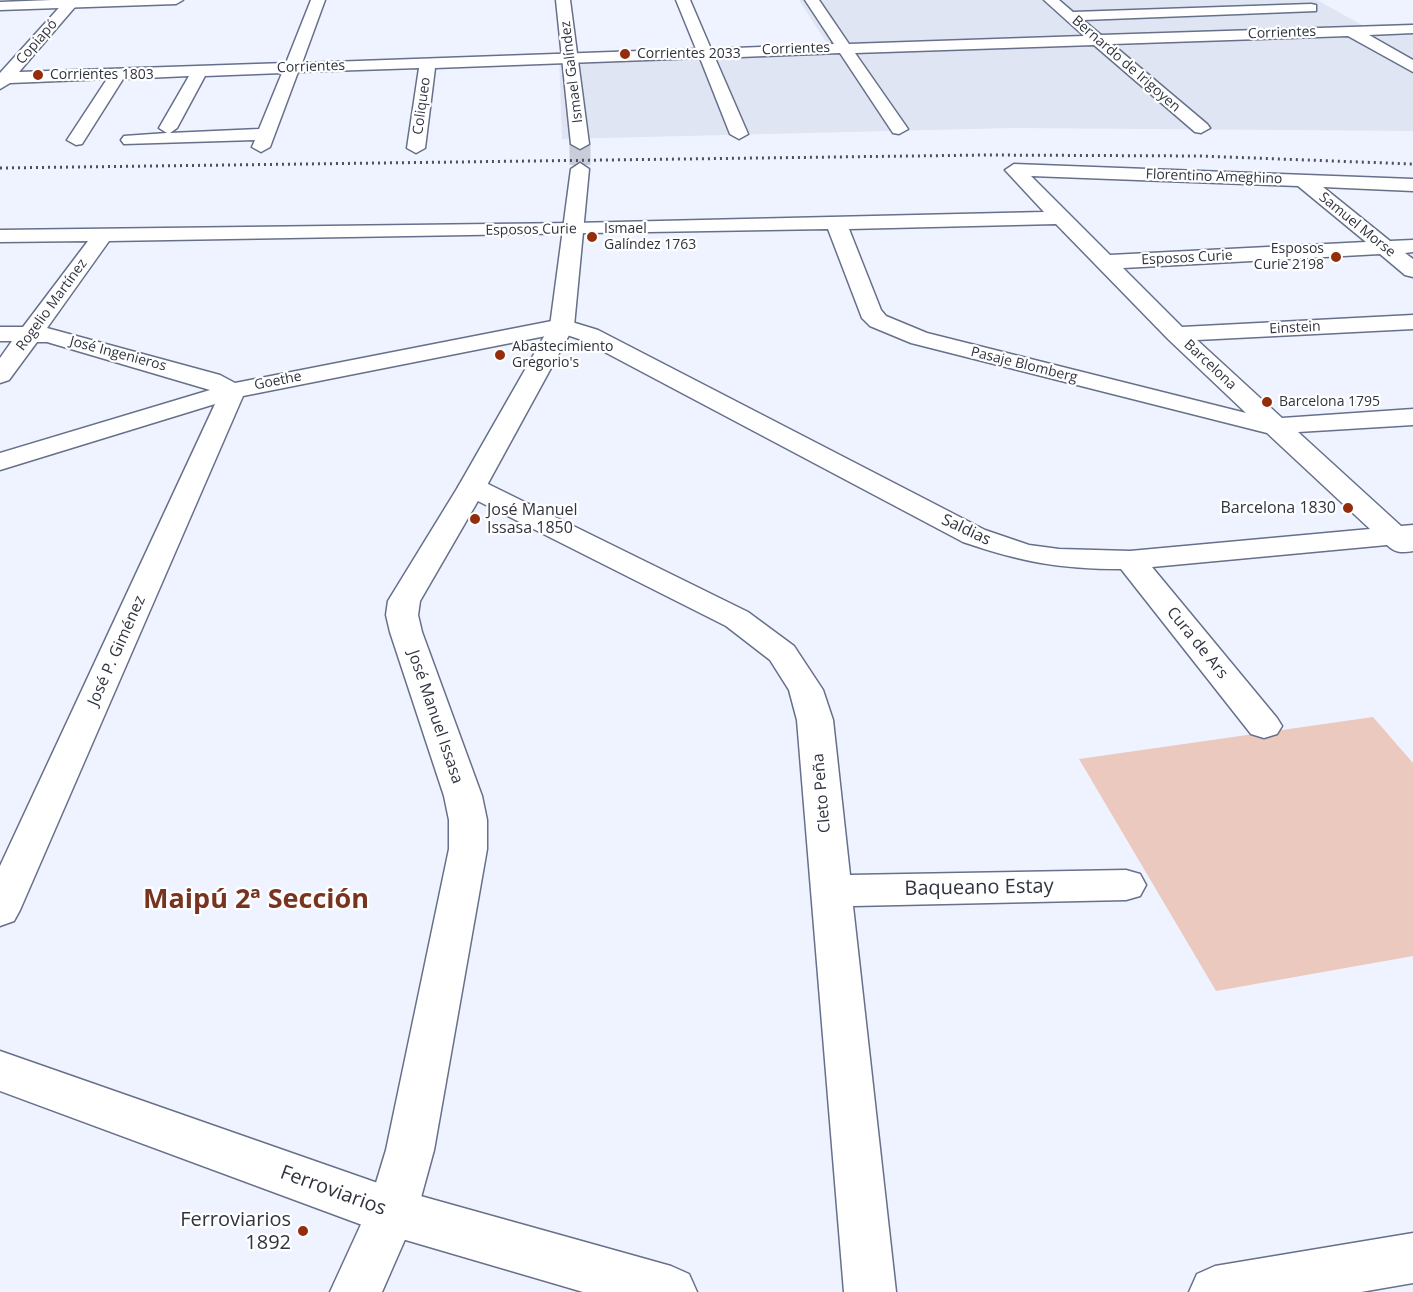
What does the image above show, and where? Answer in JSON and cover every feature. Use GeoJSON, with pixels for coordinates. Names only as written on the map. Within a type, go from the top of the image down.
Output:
{"type":"FeatureCollection","features":[{"type":"Feature","properties":{"kind":"street"},"geometry":{"type":"LineString","coordinates":[[0,6],[176,0]]}},
{"type":"Feature","properties":{"kind":"street"},"geometry":{"type":"LineString","coordinates":[[130,140],[264,140],[318,0]]}},
{"type":"Feature","properties":{"kind":"street","name":"Ismael Galíndez"},"geometry":{"type":"LineString","coordinates":[[563,0],[580,156]]}},
{"type":"Feature","properties":{"kind":"street"},"geometry":{"type":"LineString","coordinates":[[683,0],[739,134]]}},
{"type":"Feature","properties":{"kind":"street"},"geometry":{"type":"LineString","coordinates":[[812,0],[899,129]]}},
{"type":"Feature","properties":{"kind":"street","name":"Bernardo de Irigoyen"},"geometry":{"type":"LineString","coordinates":[[1052,0],[1201,128]]}},
{"type":"Feature","properties":{"kind":"street"},"geometry":{"type":"LineString","coordinates":[[1298,0],[1413,67]]}},
{"type":"Feature","properties":{"kind":"street","name":"Copiapó"},"geometry":{"type":"LineString","coordinates":[[2,80],[72,2]]}},
{"type":"Feature","properties":{"kind":"street"},"geometry":{"type":"LineString","coordinates":[[1070,16],[1311,8]]}},
{"type":"Feature","properties":{"kind":"street","name":"Corrientes"},"geometry":{"type":"LineString","coordinates":[[2,80],[705,52],[1413,29]]}},
{"type":"Feature","properties":{"kind":"street","name":"Coliqueo"},"geometry":{"type":"LineString","coordinates":[[416,148],[428,63]]}},
{"type":"Feature","properties":{"kind":"street"},"geometry":{"type":"LineString","coordinates":[[168,128],[200,71]]}},
{"type":"Feature","properties":{"kind":"street"},"geometry":{"type":"LineString","coordinates":[[76,140],[118,74]]}},
{"type":"Feature","properties":{"kind":"street","name":"José Manuel Issasa"},"geometry":{"type":"LineString","coordinates":[[356,1292],[392,1212],[410,1150],[468,849],[468,820],[463,796],[402,615],[404,601],[472,487],[562,326],[580,156]]}},
{"type":"Feature","properties":{"kind":"street","name":"Florentino Ameghino"},"geometry":{"type":"LineString","coordinates":[[1014,170],[1413,184]]}},
{"type":"Feature","properties":{"kind":"street","name":"Barcelona"},"geometry":{"type":"LineString","coordinates":[[1014,170],[1176,334],[1275,426],[1406,541]]}},
{"type":"Feature","properties":{"kind":"street","name":"Samuel Morse"},"geometry":{"type":"LineString","coordinates":[[1302,180],[1413,270]]}},
{"type":"Feature","properties":{"kind":"street","name":"Esposos Curie"},"geometry":{"type":"LineString","coordinates":[[0,236],[837,225],[1062,218]]}},
{"type":"Feature","properties":{"kind":"street","name":"Pasaje Blomberg"},"geometry":{"type":"LineString","coordinates":[[837,225],[870,313],[878,321],[896,330],[919,338],[1240,420],[1275,426]]}},
{"type":"Feature","properties":{"kind":"street","name":"Rogelio Martínez"},"geometry":{"type":"LineString","coordinates":[[0,375],[103,235]]}},
{"type":"Feature","properties":{"kind":"street","name":"Esposos Curie"},"geometry":{"type":"LineString","coordinates":[[1106,262],[1413,246]]}},
{"type":"Feature","properties":{"kind":"street","name":"Einstein"},"geometry":{"type":"LineString","coordinates":[[1176,334],[1413,322]]}},
{"type":"Feature","properties":{"kind":"street","name":"Goethe"},"geometry":{"type":"LineString","coordinates":[[0,462],[232,391],[562,326]]}},
{"type":"Feature","properties":{"kind":"street","name":"Saldias"},"geometry":{"type":"LineString","coordinates":[[562,326],[590,335],[974,536],[1024,553],[1059,558],[1130,560],[1406,541]]}},
{"type":"Feature","properties":{"kind":"street","name":"José Ingenieros"},"geometry":{"type":"LineString","coordinates":[[0,334],[32,333],[211,380],[232,391]]}},
{"type":"Feature","properties":{"kind":"street","name":"José P. Giménez"},"geometry":{"type":"LineString","coordinates":[[0,910],[229,403],[232,391]]}},
{"type":"Feature","properties":{"kind":"street"},"geometry":{"type":"LineString","coordinates":[[1275,426],[1413,417]]}},
{"type":"Feature","properties":{"kind":"street","name":"Cleto Peña"},"geometry":{"type":"LineString","coordinates":[[472,487],[737,619],[782,653],[806,690],[815,720],[870,1292]]}},
{"type":"Feature","properties":{"kind":"street","name":"Cura de Ars"},"geometry":{"type":"LineString","coordinates":[[1130,560],[1264,726]]}},
{"type":"Feature","properties":{"kind":"street","name":"Baqueano Estay"},"geometry":{"type":"LineString","coordinates":[[832,891],[1126,885]]}},
{"type":"Feature","properties":{"kind":"street","name":"Ferroviarios"},"geometry":{"type":"LineString","coordinates":[[0,1071],[392,1212],[671,1292]]}},
{"type":"Feature","properties":{"kind":"street"},"geometry":{"type":"LineString","coordinates":[[1215,1292],[1318,1283],[1413,1258]]}},
{"type":"Feature","properties":{"kind":"shaded area"},"geometry":{"type":"Polygon","coordinates":[[[799,0],[1317,0],[1362,25],[1413,23],[1413,131],[1014,128],[562,139],[559,55],[828,45],[799,0]]]}},
{"type":"Feature","properties":{"kind":"shaded area"},"geometry":{"type":"Polygon","coordinates":[[[1373,717],[1413,763],[1413,956],[1216,991],[1079,759],[1373,717]]]}},
{"type":"Feature","properties":{"kind":"tunnel"},"geometry":{"type":"LineString","coordinates":[[580,144],[580,169]]}},
{"type":"Feature","properties":{"kind":"railway"},"geometry":{"type":"LineString","coordinates":[[0,168],[987,155],[1200,156],[1413,164]]}},
{"type":"Feature","properties":{"kind":"place","name":"Corrientes 2033"},"geometry":{"type":"Point","coordinates":[625,54]}},
{"type":"Feature","properties":{"kind":"place","name":"Corrientes 1803"},"geometry":{"type":"Point","coordinates":[38,75]}},
{"type":"Feature","properties":{"kind":"place","name":"Ismael Galíndez 1763"},"geometry":{"type":"Point","coordinates":[592,237]}},
{"type":"Feature","properties":{"kind":"place","name":"Esposos Curie 2198"},"geometry":{"type":"Point","coordinates":[1336,257]}},
{"type":"Feature","properties":{"kind":"place","name":"Abastecimiento Gregorio's"},"geometry":{"type":"Point","coordinates":[500,355]}},
{"type":"Feature","properties":{"kind":"place","name":"Barcelona 1795"},"geometry":{"type":"Point","coordinates":[1267,402]}},
{"type":"Feature","properties":{"kind":"place","name":"Barcelona 1830"},"geometry":{"type":"Point","coordinates":[1348,508]}},
{"type":"Feature","properties":{"kind":"place","name":"José Manuel Issasa 1850"},"geometry":{"type":"Point","coordinates":[475,519]}},
{"type":"Feature","properties":{"kind":"place","name":"Ferroviarios 1892"},"geometry":{"type":"Point","coordinates":[303,1231]}},
{"type":"Feature","properties":{"kind":"district","name":"Maipú 2ª Sección"},"geometry":{"type":"Point","coordinates":[256,900]}}]}
